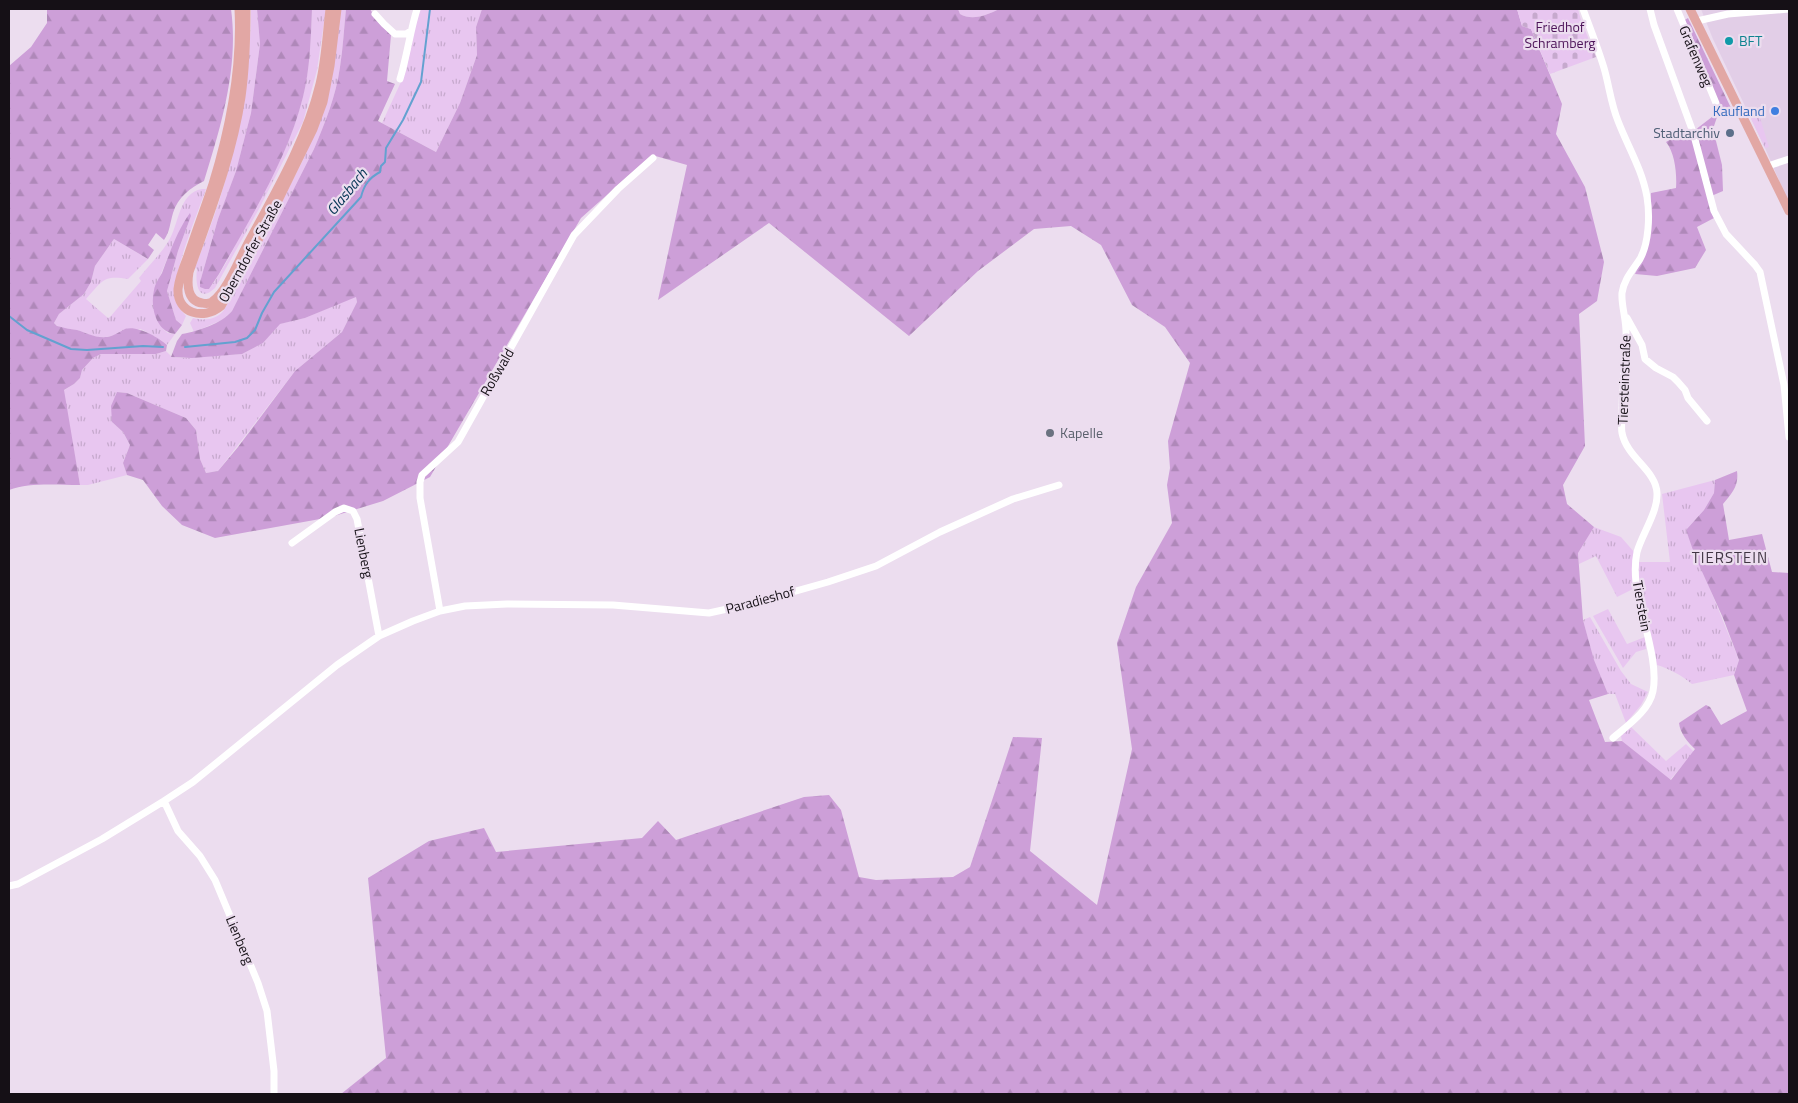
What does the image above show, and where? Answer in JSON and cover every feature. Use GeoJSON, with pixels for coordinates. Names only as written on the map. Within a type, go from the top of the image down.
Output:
{"type":"FeatureCollection","features":[{"type":"Feature","properties":{"kind":"main road","name":"Oberndorfer Straße"},"geometry":{"type":"LineString","coordinates":[[239,9],[236,71],[228,126],[213,184],[178,288],[181,302],[196,314],[205,315],[216,310],[226,298],[263,231],[305,148],[323,102],[330,66],[337,9]]}},
{"type":"Feature","properties":{"kind":"main road","name":"Oberndorfer Straße"},"geometry":{"type":"LineString","coordinates":[[246,9],[243,74],[236,118],[224,169],[188,283],[192,298],[196,302],[206,304],[214,301],[224,288],[263,216],[306,127],[320,82],[330,9]]}},
{"type":"Feature","properties":{"kind":"main road"},"geometry":{"type":"LineString","coordinates":[[1690,9],[1789,211]]}},
{"type":"Feature","properties":{"kind":"main road"},"geometry":{"type":"LineString","coordinates":[[1696,9],[1697,21]]}},
{"type":"Feature","properties":{"kind":"street"},"geometry":{"type":"LineString","coordinates":[[400,79],[407,55],[410,31],[417,9]]}},
{"type":"Feature","properties":{"kind":"street","name":"Tiersteinstraße"},"geometry":{"type":"LineString","coordinates":[[1583,9],[1604,67],[1617,120],[1642,176],[1647,198],[1645,245],[1641,258],[1626,279],[1622,292],[1626,317],[1622,434],[1629,449],[1643,467]]}},
{"type":"Feature","properties":{"kind":"street"},"geometry":{"type":"LineString","coordinates":[[1650,9],[1654,25],[1694,132],[1714,211],[1726,234],[1760,272],[1784,385],[1789,437]]}},
{"type":"Feature","properties":{"kind":"street","name":"Grafenweg"},"geometry":{"type":"LineString","coordinates":[[1677,9],[1716,103]]}},
{"type":"Feature","properties":{"kind":"street"},"geometry":{"type":"LineString","coordinates":[[1697,21],[1728,14],[1789,9]]}},
{"type":"Feature","properties":{"kind":"street"},"geometry":{"type":"LineString","coordinates":[[375,14],[396,34],[406,34],[410,31]]}},
{"type":"Feature","properties":{"kind":"street","name":"Roßwald"},"geometry":{"type":"LineString","coordinates":[[440,611],[420,498],[422,474],[458,442],[574,236],[618,189],[653,158]]}},
{"type":"Feature","properties":{"kind":"street"},"geometry":{"type":"LineString","coordinates":[[1768,166],[1789,159]]}},
{"type":"Feature","properties":{"kind":"street","name":"Tiersteinstraße"},"geometry":{"type":"LineString","coordinates":[[1626,317],[1642,345],[1645,359],[1656,368],[1673,377],[1707,420]]}},
{"type":"Feature","properties":{"kind":"street","name":"Tierstein"},"geometry":{"type":"LineString","coordinates":[[1613,738],[1634,720],[1648,703],[1654,683],[1654,668],[1638,594],[1636,573],[1637,552],[1658,496],[1651,475],[1643,467]]}},
{"type":"Feature","properties":{"kind":"street","name":"Paradieshof"},"geometry":{"type":"LineString","coordinates":[[440,611],[474,606],[583,603],[709,613],[750,604],[876,566],[940,532],[1013,499],[1059,485]]}},
{"type":"Feature","properties":{"kind":"street","name":"Lienberg"},"geometry":{"type":"LineString","coordinates":[[292,543],[335,512],[344,508],[353,511],[357,519],[380,636]]}},
{"type":"Feature","properties":{"kind":"street"},"geometry":{"type":"LineString","coordinates":[[9,886],[18,884],[102,839],[164,801],[193,782],[337,665],[380,636],[440,611]]}},
{"type":"Feature","properties":{"kind":"street","name":"Lienberg"},"geometry":{"type":"LineString","coordinates":[[164,801],[178,831],[200,856],[215,880],[258,983],[267,1011],[274,1071],[274,1094]]}},
{"type":"Feature","properties":{"kind":"shaded area"},"geometry":{"type":"Polygon","coordinates":[[[1701,9],[1788,9],[1789,203],[1713,39],[1701,9]]]}},
{"type":"Feature","properties":{"kind":"green space"},"geometry":{"type":"Polygon","coordinates":[[[47,9],[231,9],[233,53],[227,96],[217,139],[204,181],[189,190],[178,202],[164,240],[156,233],[148,245],[154,250],[148,259],[114,239],[95,266],[91,282],[84,294],[59,314],[54,323],[57,326],[102,337],[112,336],[130,328],[147,332],[167,345],[166,351],[156,354],[101,354],[93,358],[82,370],[80,378],[64,390],[80,485],[35,485],[9,490],[9,66],[31,47],[47,23],[47,9]]]}},
{"type":"Feature","properties":{"kind":"green space"},"geometry":{"type":"Polygon","coordinates":[[[251,9],[257,9],[260,44],[251,113],[236,171],[218,219],[200,282],[209,289],[261,197],[286,147],[305,86],[310,53],[312,9],[326,9],[317,70],[303,122],[260,207],[215,288],[205,294],[201,293],[197,285],[197,269],[195,268],[221,195],[235,142],[247,76],[251,9]]]}},
{"type":"Feature","properties":{"kind":"green space"},"geometry":{"type":"Polygon","coordinates":[[[257,9],[312,9],[310,53],[305,87],[288,143],[267,188],[219,274],[209,289],[205,289],[200,287],[200,282],[218,219],[236,171],[251,113],[260,44],[257,9]]]}},
{"type":"Feature","properties":{"kind":"green space"},"geometry":{"type":"Polygon","coordinates":[[[340,9],[346,9],[338,78],[330,109],[314,149],[232,311],[222,320],[194,332],[190,323],[193,318],[210,319],[224,310],[303,160],[321,118],[340,9]]]}},
{"type":"Feature","properties":{"kind":"green space"},"geometry":{"type":"Polygon","coordinates":[[[346,9],[370,9],[378,22],[391,35],[387,81],[395,84],[378,121],[436,152],[460,103],[477,55],[476,27],[482,9],[958,9],[960,14],[975,17],[999,9],[1517,9],[1522,26],[1531,29],[1562,104],[1556,134],[1585,187],[1604,262],[1597,301],[1579,314],[1585,446],[1563,485],[1567,504],[1594,527],[1578,553],[1583,620],[1594,660],[1608,694],[1589,700],[1605,742],[1622,741],[1671,780],[1695,749],[1685,737],[1679,723],[1706,705],[1710,707],[1721,725],[1747,711],[1734,675],[1739,660],[1686,530],[1704,510],[1714,493],[1715,480],[1737,471],[1736,485],[1723,504],[1729,540],[1762,534],[1772,572],[1789,573],[1789,1094],[341,1094],[386,1058],[368,878],[429,841],[484,828],[496,852],[642,838],[658,821],[676,840],[804,797],[829,795],[841,810],[859,877],[876,880],[953,877],[970,867],[1013,737],[1042,738],[1030,851],[1097,905],[1132,749],[1117,643],[1136,587],[1172,523],[1167,485],[1170,468],[1168,441],[1190,363],[1165,327],[1132,305],[1101,245],[1071,226],[1034,229],[978,271],[909,336],[769,223],[658,300],[687,165],[652,155],[581,218],[430,477],[383,501],[331,517],[215,538],[182,525],[162,506],[143,480],[127,475],[123,463],[130,445],[123,432],[112,422],[111,406],[117,392],[127,393],[186,418],[196,430],[200,459],[206,473],[218,471],[295,371],[342,332],[357,302],[356,297],[305,318],[280,324],[263,343],[242,354],[192,358],[171,357],[182,334],[216,323],[232,311],[314,149],[336,88],[346,9]]]}},
{"type":"Feature","properties":{"kind":"green space"},"geometry":{"type":"Polygon","coordinates":[[[421,9],[482,9],[476,27],[477,55],[460,103],[436,152],[382,123],[406,71],[415,27],[421,9]]]}},
{"type":"Feature","properties":{"kind":"green space"},"geometry":{"type":"Polygon","coordinates":[[[958,9],[999,9],[985,15],[970,17],[960,14],[958,9]]]}},
{"type":"Feature","properties":{"kind":"green space","name":"Friedhof Schramberg"},"geometry":{"type":"Polygon","coordinates":[[[1517,9],[1578,9],[1596,57],[1550,74],[1531,29],[1522,26],[1517,9]]]}},
{"type":"Feature","properties":{"kind":"green space"},"geometry":{"type":"Polygon","coordinates":[[[1688,18],[1731,108],[1717,117],[1713,129],[1722,165],[1723,191],[1709,197],[1714,218],[1697,227],[1706,250],[1695,268],[1657,276],[1635,274],[1644,256],[1648,241],[1651,193],[1676,188],[1675,164],[1666,142],[1695,130],[1721,110],[1683,21],[1688,18]]]}},
{"type":"Feature","properties":{"kind":"green space"},"geometry":{"type":"Polygon","coordinates":[[[1757,108],[1769,147],[1765,148],[1747,110],[1757,108]]]}},
{"type":"Feature","properties":{"kind":"green space"},"geometry":{"type":"Polygon","coordinates":[[[202,189],[206,189],[181,259],[175,286],[176,302],[186,316],[182,325],[176,320],[167,291],[178,251],[191,216],[188,216],[169,254],[154,291],[164,330],[175,334],[167,345],[140,329],[101,337],[61,328],[54,323],[59,314],[84,294],[91,282],[95,266],[114,239],[148,259],[128,279],[108,279],[100,284],[86,299],[108,318],[110,317],[141,281],[139,278],[168,242],[180,211],[188,197],[202,189]]]}},
{"type":"Feature","properties":{"kind":"green space"},"geometry":{"type":"Polygon","coordinates":[[[190,213],[191,216],[178,251],[167,291],[176,320],[182,325],[175,334],[163,329],[159,324],[154,311],[153,297],[155,286],[174,242],[190,213]]]}},
{"type":"Feature","properties":{"kind":"green space"},"geometry":{"type":"Polygon","coordinates":[[[356,296],[357,302],[342,332],[295,371],[218,471],[206,473],[200,459],[196,430],[186,418],[127,393],[117,392],[112,422],[123,432],[130,445],[123,463],[127,475],[88,485],[80,485],[63,391],[80,378],[82,370],[93,358],[101,354],[156,354],[166,351],[172,357],[181,358],[242,354],[263,343],[279,324],[305,318],[356,296]]]}},
{"type":"Feature","properties":{"kind":"green space"},"geometry":{"type":"Polygon","coordinates":[[[1715,480],[1714,493],[1704,510],[1686,530],[1739,660],[1734,675],[1692,684],[1666,668],[1657,665],[1638,587],[1638,562],[1670,562],[1662,494],[1715,480]]]}},
{"type":"Feature","properties":{"kind":"green space"},"geometry":{"type":"Polygon","coordinates":[[[1594,527],[1621,537],[1635,553],[1635,588],[1617,597],[1596,556],[1579,564],[1578,552],[1594,527]]]}},
{"type":"Feature","properties":{"kind":"green space"},"geometry":{"type":"Polygon","coordinates":[[[1608,609],[1627,644],[1645,637],[1646,649],[1636,652],[1623,668],[1593,616],[1608,609]]]}},
{"type":"Feature","properties":{"kind":"green space"},"geometry":{"type":"Polygon","coordinates":[[[1590,617],[1621,671],[1631,684],[1648,692],[1641,705],[1626,723],[1615,694],[1608,694],[1594,661],[1583,620],[1590,617]]]}},
{"type":"Feature","properties":{"kind":"green space"},"geometry":{"type":"Polygon","coordinates":[[[1630,726],[1666,761],[1686,744],[1694,752],[1670,780],[1622,741],[1621,736],[1630,726]]]}},
{"type":"Feature","properties":{"kind":"waterway","name":"Glasbach"},"geometry":{"type":"LineString","coordinates":[[185,347],[235,342],[247,338],[255,330],[274,292],[361,197],[365,185],[370,179],[380,172],[381,166],[385,162],[386,148],[403,120],[421,82],[430,9]]}},
{"type":"Feature","properties":{"kind":"waterway","name":"Glasbach"},"geometry":{"type":"LineString","coordinates":[[9,316],[27,330],[71,349],[163,347]]}},
{"type":"Feature","properties":{"kind":"place","name":"BFT"},"geometry":{"type":"Point","coordinates":[1729,41]}},
{"type":"Feature","properties":{"kind":"place","name":"Kaufland"},"geometry":{"type":"Point","coordinates":[1775,111]}},
{"type":"Feature","properties":{"kind":"place","name":"Stadtarchiv"},"geometry":{"type":"Point","coordinates":[1730,133]}},
{"type":"Feature","properties":{"kind":"place","name":"Kapelle"},"geometry":{"type":"Point","coordinates":[1050,433]}},
{"type":"Feature","properties":{"kind":"district","name":"TIERSTEIN"},"geometry":{"type":"Point","coordinates":[1730,558]}}]}
